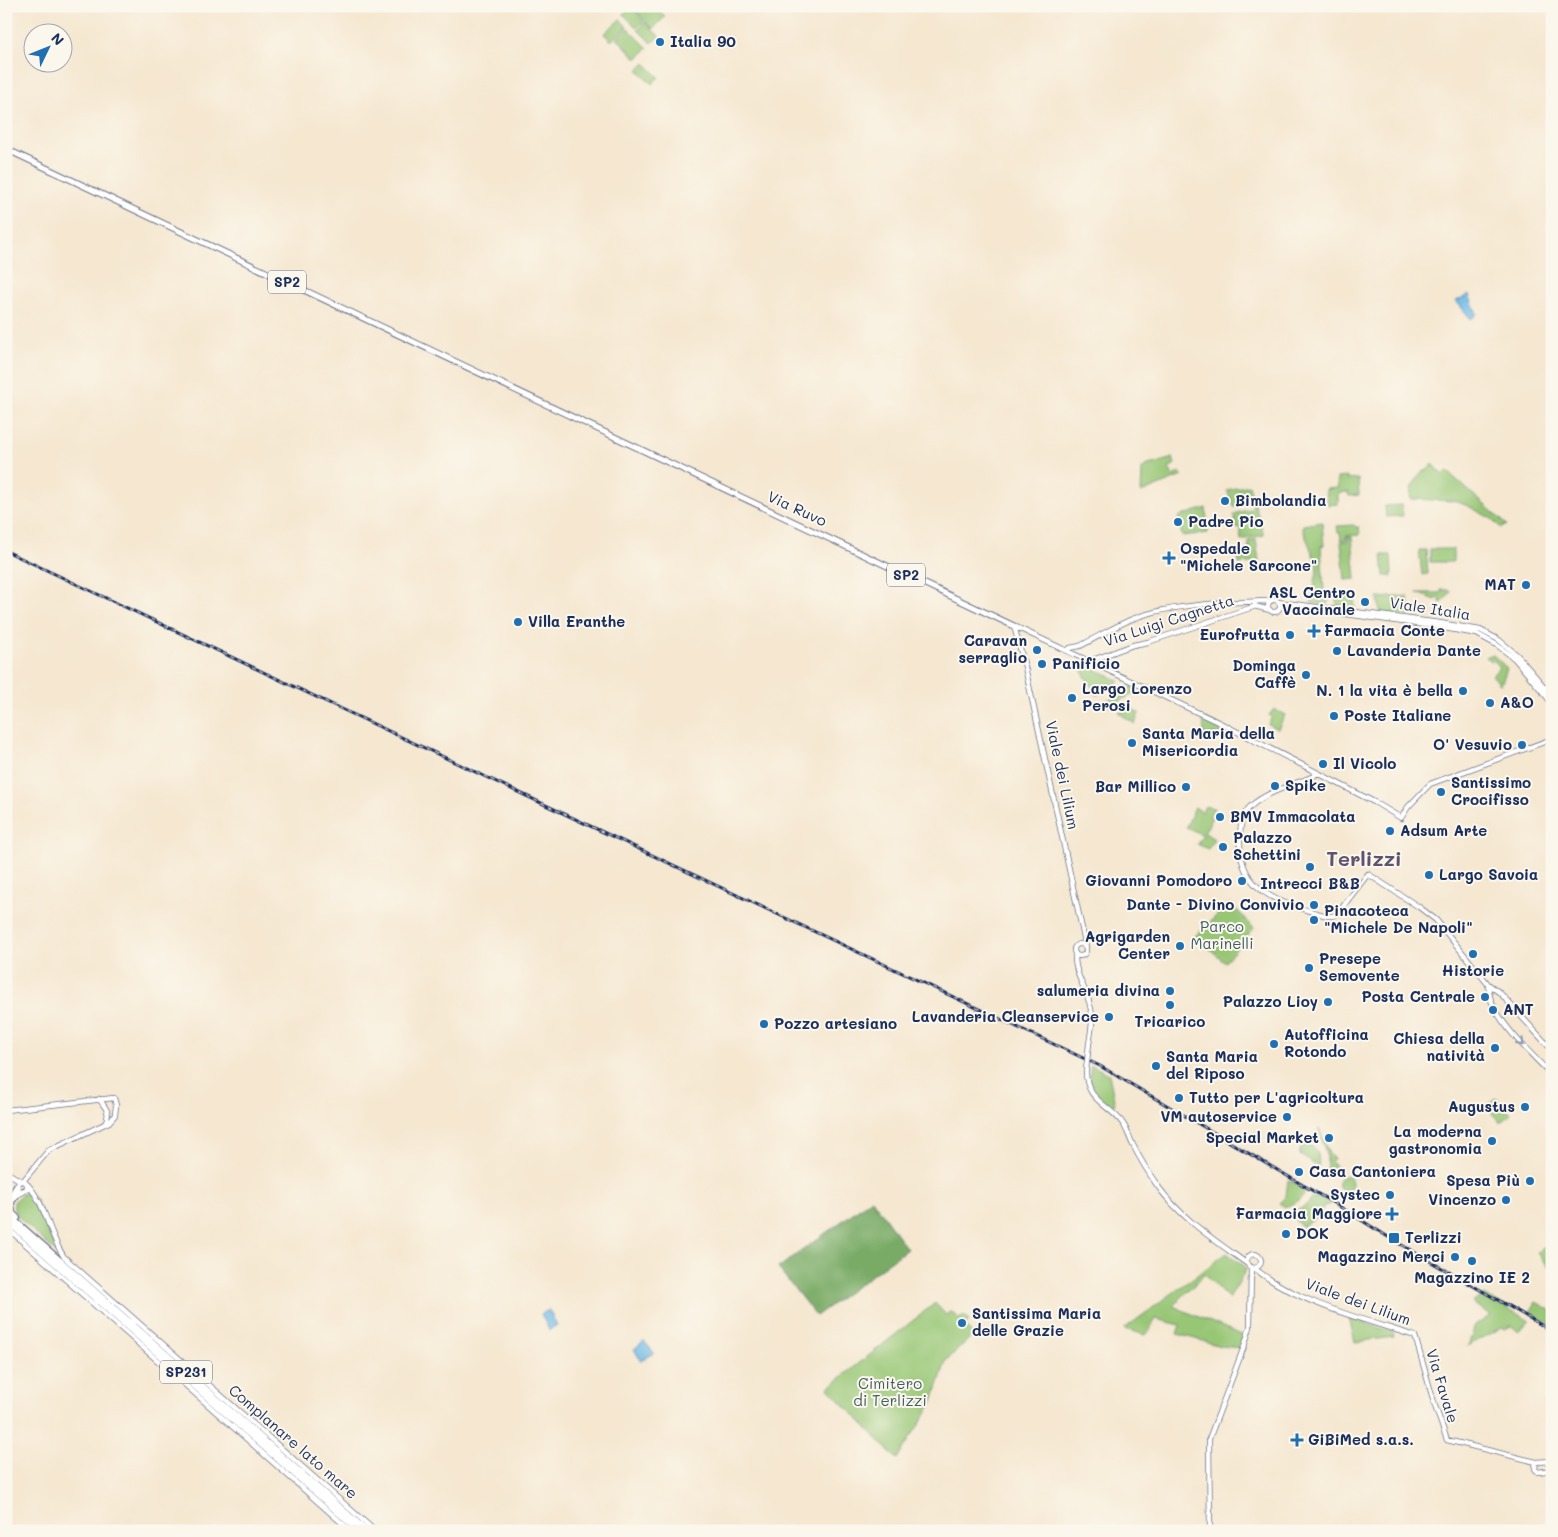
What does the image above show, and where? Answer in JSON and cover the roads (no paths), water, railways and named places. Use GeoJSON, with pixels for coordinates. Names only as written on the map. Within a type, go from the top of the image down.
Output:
{"type":"FeatureCollection","features":[{"type":"Feature","properties":{"kind":"highway"},"geometry":{"type":"LineString","coordinates":[[6,1199],[22,1184]]}},
{"type":"Feature","properties":{"kind":"highway"},"geometry":{"type":"LineString","coordinates":[[24,1191],[13,1198],[10,1207],[12,1213],[32,1231],[37,1240]]}},
{"type":"Feature","properties":{"kind":"highway","name":"SP231"},"geometry":{"type":"LineString","coordinates":[[6,1213],[367,1531]]}},
{"type":"Feature","properties":{"kind":"highway","name":"SP231"},"geometry":{"type":"LineString","coordinates":[[6,1220],[359,1531]]}},
{"type":"Feature","properties":{"kind":"main road","name":"Via Ruvo"},"geometry":{"type":"LineString","coordinates":[[6,149],[1014,626]]}},
{"type":"Feature","properties":{"kind":"main road"},"geometry":{"type":"LineString","coordinates":[[1270,610],[1268,605],[1271,601]]}},
{"type":"Feature","properties":{"kind":"main road"},"geometry":{"type":"LineString","coordinates":[[1067,651],[1134,618],[1166,610],[1221,603],[1244,602],[1271,601],[1278,602],[1280,607],[1276,612],[1244,602]]}},
{"type":"Feature","properties":{"kind":"main road","name":"Viale Italia"},"geometry":{"type":"LineString","coordinates":[[1278,602],[1440,622],[1475,629],[1492,636],[1512,650],[1552,696]]}},
{"type":"Feature","properties":{"kind":"main road","name":"Via Luigi Cagnetta"},"geometry":{"type":"LineString","coordinates":[[1090,661],[1126,647],[1148,642],[1256,606]]}},
{"type":"Feature","properties":{"kind":"main road","name":"Viale Italia"},"geometry":{"type":"LineString","coordinates":[[1280,607],[1287,606],[1478,634],[1493,642],[1515,659],[1552,703]]}},
{"type":"Feature","properties":{"kind":"main road","name":"SP2"},"geometry":{"type":"LineString","coordinates":[[1014,626],[1090,661]]}},
{"type":"Feature","properties":{"kind":"main road","name":"Viale dei Lilium"},"geometry":{"type":"LineString","coordinates":[[1014,626],[1025,668],[1086,947]]}},
{"type":"Feature","properties":{"kind":"main road"},"geometry":{"type":"LineString","coordinates":[[1078,656],[1077,651],[1080,646]]}},
{"type":"Feature","properties":{"kind":"main road"},"geometry":{"type":"LineString","coordinates":[[1090,661],[1220,723],[1376,803],[1400,818],[1430,784],[1552,739]]}},
{"type":"Feature","properties":{"kind":"main road"},"geometry":{"type":"LineString","coordinates":[[1316,772],[1314,776],[1256,802],[1243,816],[1241,825],[1241,853],[1244,865],[1252,881],[1270,896],[1283,903],[1330,916],[1340,911],[1368,874],[1434,918],[1488,984],[1500,992],[1552,1050]]}},
{"type":"Feature","properties":{"kind":"main road","name":"Viale dei Lilium"},"geometry":{"type":"LineString","coordinates":[[1082,929],[1082,938],[1074,948],[1076,971],[1091,1008],[1090,1044],[1086,1070],[1088,1082],[1093,1094],[1122,1122],[1139,1155],[1162,1191],[1193,1224],[1267,1278],[1347,1315],[1415,1336]]}},
{"type":"Feature","properties":{"kind":"main road"},"geometry":{"type":"LineString","coordinates":[[1076,971],[1077,963],[1081,956],[1086,953],[1086,947],[1079,943]]}},
{"type":"Feature","properties":{"kind":"main road"},"geometry":{"type":"LineString","coordinates":[[1075,953],[1081,956]]}},
{"type":"Feature","properties":{"kind":"main road"},"geometry":{"type":"LineString","coordinates":[[1488,984],[1490,1000],[1512,1032],[1552,1075]]}},
{"type":"Feature","properties":{"kind":"main road"},"geometry":{"type":"LineString","coordinates":[[1490,1000],[1500,992]]}},
{"type":"Feature","properties":{"kind":"main road"},"geometry":{"type":"LineString","coordinates":[[6,1110],[114,1098],[116,1105],[115,1115],[102,1126],[49,1150],[44,1155],[18,1189],[36,1197]]}},
{"type":"Feature","properties":{"kind":"main road"},"geometry":{"type":"LineString","coordinates":[[99,1100],[108,1112],[108,1118],[102,1126]]}},
{"type":"Feature","properties":{"kind":"main road","name":"Complanare lato mare"},"geometry":{"type":"LineString","coordinates":[[6,1172],[12,1175],[36,1197],[57,1247],[64,1257],[375,1531]]}},
{"type":"Feature","properties":{"kind":"main road"},"geometry":{"type":"LineString","coordinates":[[22,1184],[24,1191]]}},
{"type":"Feature","properties":{"kind":"main road"},"geometry":{"type":"LineString","coordinates":[[6,1227],[351,1531]]}},
{"type":"Feature","properties":{"kind":"main road"},"geometry":{"type":"LineString","coordinates":[[1238,1257],[1259,1256],[1261,1260],[1260,1265],[1267,1278]]}},
{"type":"Feature","properties":{"kind":"main road"},"geometry":{"type":"LineString","coordinates":[[1210,1531],[1209,1439],[1250,1327],[1251,1267],[1248,1261],[1250,1257]]}},
{"type":"Feature","properties":{"kind":"main road"},"geometry":{"type":"LineString","coordinates":[[1251,1267],[1260,1265]]}},
{"type":"Feature","properties":{"kind":"main road","name":"Via Favale"},"geometry":{"type":"LineString","coordinates":[[1415,1336],[1447,1440],[1536,1462]]}},
{"type":"Feature","properties":{"kind":"main road"},"geometry":{"type":"LineString","coordinates":[[1552,1462],[1536,1462],[1535,1469],[1538,1472],[1552,1470]]}},
{"type":"Feature","properties":{"kind":"water"},"geometry":{"type":"Polygon","coordinates":[[[1469,295],[1477,314],[1471,319],[1456,301],[1469,295]]]}},
{"type":"Feature","properties":{"kind":"water"},"geometry":{"type":"Polygon","coordinates":[[[549,1310],[557,1325],[549,1330],[541,1314],[549,1310]]]}},
{"type":"Feature","properties":{"kind":"water"},"geometry":{"type":"Polygon","coordinates":[[[644,1341],[654,1353],[641,1361],[634,1349],[644,1341]]]}},
{"type":"Feature","properties":{"kind":"railway"},"geometry":{"type":"LineString","coordinates":[[6,551],[1100,1066],[1393,1240],[1552,1331]]}},
{"type":"Feature","properties":{"kind":"place","name":"Italia 90"},"geometry":{"type":"Point","coordinates":[660,42]}},
{"type":"Feature","properties":{"kind":"place","name":"Bimbolandia"},"geometry":{"type":"Point","coordinates":[1225,501]}},
{"type":"Feature","properties":{"kind":"place","name":"Padre Pio"},"geometry":{"type":"Point","coordinates":[1178,522]}},
{"type":"Feature","properties":{"kind":"place","name":"Ospedale \"Michele Sarcone\""},"geometry":{"type":"Point","coordinates":[1169,558]}},
{"type":"Feature","properties":{"kind":"place","name":"MAT"},"geometry":{"type":"Point","coordinates":[1526,585]}},
{"type":"Feature","properties":{"kind":"place","name":"ASL Centro Vaccinale"},"geometry":{"type":"Point","coordinates":[1365,602]}},
{"type":"Feature","properties":{"kind":"place","name":"Villa Eranthe"},"geometry":{"type":"Point","coordinates":[518,622]}},
{"type":"Feature","properties":{"kind":"place","name":"Farmacia Conte"},"geometry":{"type":"Point","coordinates":[1314,631]}},
{"type":"Feature","properties":{"kind":"place","name":"Eurofrutta"},"geometry":{"type":"Point","coordinates":[1290,635]}},
{"type":"Feature","properties":{"kind":"place","name":"Caravan serraglio"},"geometry":{"type":"Point","coordinates":[1037,650]}},
{"type":"Feature","properties":{"kind":"place","name":"Lavanderia Dante"},"geometry":{"type":"Point","coordinates":[1337,651]}},
{"type":"Feature","properties":{"kind":"place","name":"Panificio"},"geometry":{"type":"Point","coordinates":[1042,664]}},
{"type":"Feature","properties":{"kind":"place","name":"Dominga Caffè"},"geometry":{"type":"Point","coordinates":[1306,675]}},
{"type":"Feature","properties":{"kind":"place","name":"N. 1 la vita è bella"},"geometry":{"type":"Point","coordinates":[1463,691]}},
{"type":"Feature","properties":{"kind":"place","name":"Largo Lorenzo Perosi"},"geometry":{"type":"Point","coordinates":[1072,698]}},
{"type":"Feature","properties":{"kind":"place","name":"A&O"},"geometry":{"type":"Point","coordinates":[1490,703]}},
{"type":"Feature","properties":{"kind":"place","name":"Poste Italiane"},"geometry":{"type":"Point","coordinates":[1334,716]}},
{"type":"Feature","properties":{"kind":"place","name":"Santa Maria della Misericordia"},"geometry":{"type":"Point","coordinates":[1132,743]}},
{"type":"Feature","properties":{"kind":"place","name":"O' Vesuvio"},"geometry":{"type":"Point","coordinates":[1522,745]}},
{"type":"Feature","properties":{"kind":"place","name":"Il Vicolo"},"geometry":{"type":"Point","coordinates":[1323,764]}},
{"type":"Feature","properties":{"kind":"place","name":"Spike"},"geometry":{"type":"Point","coordinates":[1275,786]}},
{"type":"Feature","properties":{"kind":"place","name":"Bar Millico"},"geometry":{"type":"Point","coordinates":[1186,787]}},
{"type":"Feature","properties":{"kind":"place","name":"Santissimo Crocifisso"},"geometry":{"type":"Point","coordinates":[1441,792]}},
{"type":"Feature","properties":{"kind":"place","name":"BMV Immacolata"},"geometry":{"type":"Point","coordinates":[1220,817]}},
{"type":"Feature","properties":{"kind":"place","name":"Adsum Arte"},"geometry":{"type":"Point","coordinates":[1390,831]}},
{"type":"Feature","properties":{"kind":"place","name":"Palazzo Schettini"},"geometry":{"type":"Point","coordinates":[1223,847]}},
{"type":"Feature","properties":{"kind":"place","name":"Intrecci B&B"},"geometry":{"type":"Point","coordinates":[1310,867]}},
{"type":"Feature","properties":{"kind":"place","name":"Largo Savoia"},"geometry":{"type":"Point","coordinates":[1429,875]}},
{"type":"Feature","properties":{"kind":"place","name":"Giovanni Pomodoro"},"geometry":{"type":"Point","coordinates":[1242,881]}},
{"type":"Feature","properties":{"kind":"place","name":"Dante - Divino Convivio"},"geometry":{"type":"Point","coordinates":[1314,905]}},
{"type":"Feature","properties":{"kind":"place","name":"Pinacoteca \"Michele De Napoli\""},"geometry":{"type":"Point","coordinates":[1314,920]}},
{"type":"Feature","properties":{"kind":"place","name":"Agrigarden Center"},"geometry":{"type":"Point","coordinates":[1180,946]}},
{"type":"Feature","properties":{"kind":"place","name":"Historie"},"geometry":{"type":"Point","coordinates":[1473,954]}},
{"type":"Feature","properties":{"kind":"place","name":"Presepe Semovente"},"geometry":{"type":"Point","coordinates":[1309,968]}},
{"type":"Feature","properties":{"kind":"place","name":"salumeria divina"},"geometry":{"type":"Point","coordinates":[1170,991]}},
{"type":"Feature","properties":{"kind":"place","name":"Posta Centrale"},"geometry":{"type":"Point","coordinates":[1485,997]}},
{"type":"Feature","properties":{"kind":"place","name":"Palazzo Lioy"},"geometry":{"type":"Point","coordinates":[1328,1002]}},
{"type":"Feature","properties":{"kind":"place","name":"Tricarico"},"geometry":{"type":"Point","coordinates":[1170,1005]}},
{"type":"Feature","properties":{"kind":"place","name":"ANT"},"geometry":{"type":"Point","coordinates":[1493,1010]}},
{"type":"Feature","properties":{"kind":"place","name":"Lavanderia Cleanservice"},"geometry":{"type":"Point","coordinates":[1109,1017]}},
{"type":"Feature","properties":{"kind":"place","name":"Pozzo artesiano"},"geometry":{"type":"Point","coordinates":[764,1024]}},
{"type":"Feature","properties":{"kind":"place","name":"Autofficina Rotondo"},"geometry":{"type":"Point","coordinates":[1274,1044]}},
{"type":"Feature","properties":{"kind":"place","name":"Chiesa della natività"},"geometry":{"type":"Point","coordinates":[1495,1048]}},
{"type":"Feature","properties":{"kind":"place","name":"Santa Maria del Riposo"},"geometry":{"type":"Point","coordinates":[1156,1066]}},
{"type":"Feature","properties":{"kind":"place","name":"Tutto per L'agricoltura"},"geometry":{"type":"Point","coordinates":[1179,1098]}},
{"type":"Feature","properties":{"kind":"place","name":"Augustus"},"geometry":{"type":"Point","coordinates":[1525,1107]}},
{"type":"Feature","properties":{"kind":"place","name":"VM autoservice"},"geometry":{"type":"Point","coordinates":[1287,1117]}},
{"type":"Feature","properties":{"kind":"place","name":"Special Market"},"geometry":{"type":"Point","coordinates":[1329,1138]}},
{"type":"Feature","properties":{"kind":"place","name":"La moderna gastronomia"},"geometry":{"type":"Point","coordinates":[1492,1141]}},
{"type":"Feature","properties":{"kind":"place","name":"Casa Cantoniera"},"geometry":{"type":"Point","coordinates":[1299,1172]}},
{"type":"Feature","properties":{"kind":"place","name":"Spesa Più"},"geometry":{"type":"Point","coordinates":[1530,1181]}},
{"type":"Feature","properties":{"kind":"place","name":"Systec"},"geometry":{"type":"Point","coordinates":[1390,1195]}},
{"type":"Feature","properties":{"kind":"place","name":"Vincenzo"},"geometry":{"type":"Point","coordinates":[1506,1200]}},
{"type":"Feature","properties":{"kind":"place","name":"Farmacia Maggiore"},"geometry":{"type":"Point","coordinates":[1392,1214]}},
{"type":"Feature","properties":{"kind":"place","name":"DOK"},"geometry":{"type":"Point","coordinates":[1286,1234]}},
{"type":"Feature","properties":{"kind":"place","name":"Terlizzi"},"geometry":{"type":"Point","coordinates":[1394,1238]}},
{"type":"Feature","properties":{"kind":"place","name":"Magazzino Merci"},"geometry":{"type":"Point","coordinates":[1455,1257]}},
{"type":"Feature","properties":{"kind":"place","name":"Magazzino IE 2"},"geometry":{"type":"Point","coordinates":[1472,1261]}},
{"type":"Feature","properties":{"kind":"place","name":"Santissima Maria delle Grazie"},"geometry":{"type":"Point","coordinates":[962,1323]}},
{"type":"Feature","properties":{"kind":"place","name":"GiBiMed s.a.s."},"geometry":{"type":"Point","coordinates":[1297,1440]}},
{"type":"Feature","properties":{"kind":"district","name":"Terlizzi"},"geometry":{"type":"Point","coordinates":[1364,859]}},
{"type":"Feature","properties":{"kind":"park label","name":"Parco Marinelli"},"geometry":{"type":"Point","coordinates":[1222,936]}},
{"type":"Feature","properties":{"kind":"park label","name":"Cimitero di Terlizzi"},"geometry":{"type":"Point","coordinates":[890,1392]}}]}
